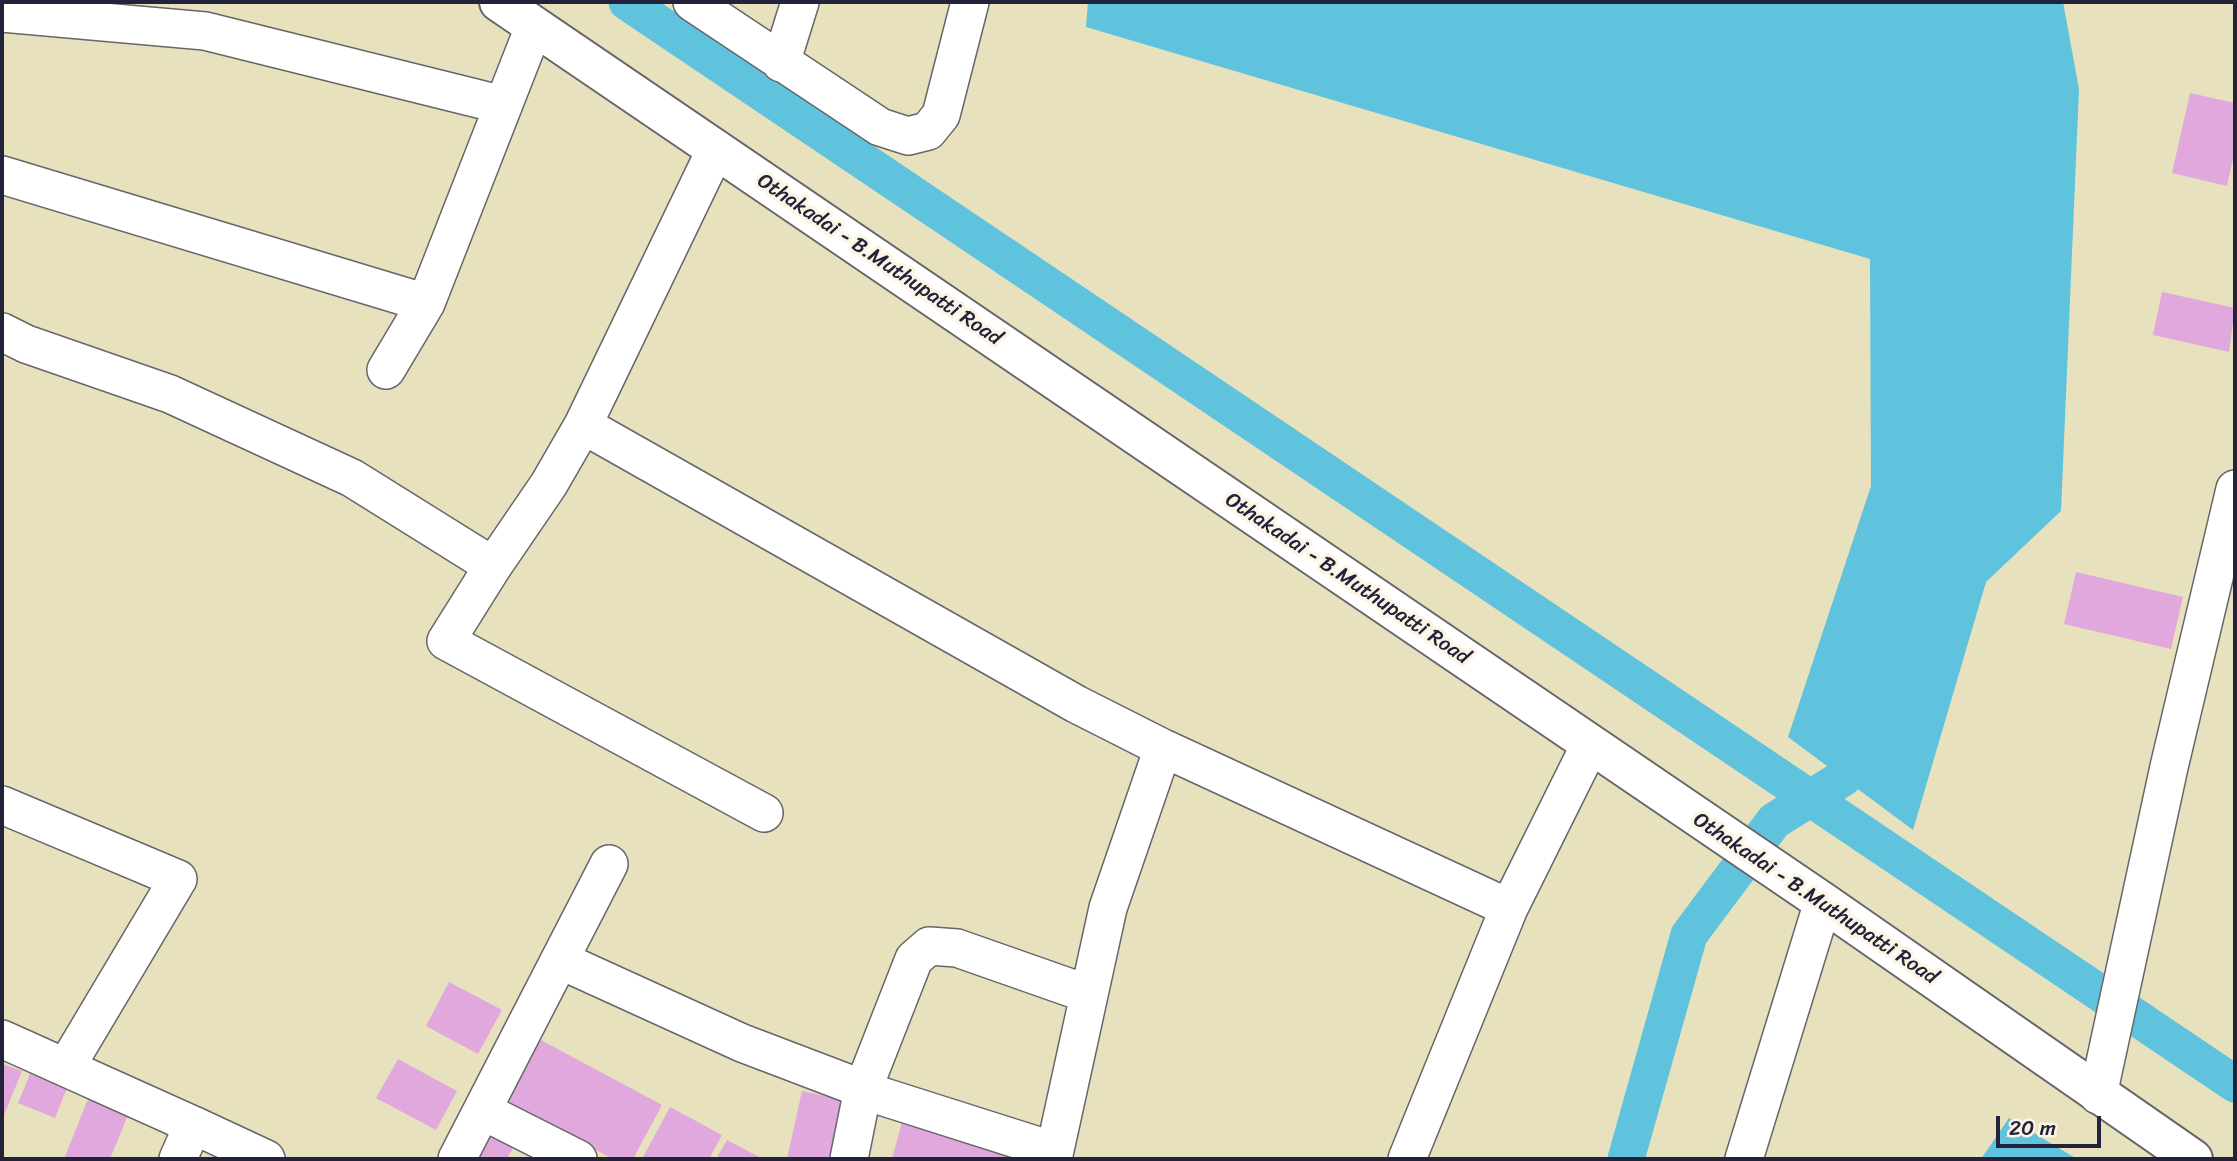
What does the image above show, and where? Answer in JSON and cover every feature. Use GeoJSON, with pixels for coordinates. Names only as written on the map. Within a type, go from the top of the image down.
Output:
{"type":"FeatureCollection","features":[{"type":"Feature","properties":{"kind":"main road","name":"Othakadai - B.Muthupatti Road"},"geometry":{"type":"LineString","coordinates":[[499,2],[1823,902],[2193,1159]]}},
{"type":"Feature","properties":{"kind":"street"},"geometry":{"type":"LineString","coordinates":[[692,2],[880,127],[908,136],[928,131],[941,115],[970,2]]}},
{"type":"Feature","properties":{"kind":"street"},"geometry":{"type":"LineString","coordinates":[[781,63],[800,2]]}},
{"type":"Feature","properties":{"kind":"street"},"geometry":{"type":"LineString","coordinates":[[2,13],[205,31],[503,105]]}},
{"type":"Feature","properties":{"kind":"street"},"geometry":{"type":"LineString","coordinates":[[386,370],[426,303],[534,27]]}},
{"type":"Feature","properties":{"kind":"street"},"geometry":{"type":"LineString","coordinates":[[716,149],[583,425],[549,484],[446,640],[764,813]]}},
{"type":"Feature","properties":{"kind":"street"},"geometry":{"type":"LineString","coordinates":[[2,175],[426,303]]}},
{"type":"Feature","properties":{"kind":"street"},"geometry":{"type":"LineString","coordinates":[[2,332],[26,344],[170,394],[352,478],[494,566]]}},
{"type":"Feature","properties":{"kind":"street"},"geometry":{"type":"LineString","coordinates":[[583,425],[1076,704],[1163,748],[1509,908]]}},
{"type":"Feature","properties":{"kind":"street"},"geometry":{"type":"LineString","coordinates":[[2098,1095],[2235,489]]}},
{"type":"Feature","properties":{"kind":"street"},"geometry":{"type":"LineString","coordinates":[[1407,1159],[1509,908],[1590,745]]}},
{"type":"Feature","properties":{"kind":"street"},"geometry":{"type":"LineString","coordinates":[[562,961],[742,1042],[863,1089],[1054,1155],[1108,908],[1163,748]]}},
{"type":"Feature","properties":{"kind":"street"},"geometry":{"type":"LineString","coordinates":[[2,805],[178,879],[66,1068]]}},
{"type":"Feature","properties":{"kind":"street"},"geometry":{"type":"LineString","coordinates":[[457,1159],[610,864]]}},
{"type":"Feature","properties":{"kind":"street"},"geometry":{"type":"LineString","coordinates":[[1744,1159],[1823,902]]}},
{"type":"Feature","properties":{"kind":"street"},"geometry":{"type":"LineString","coordinates":[[849,1159],[863,1089],[914,959],[929,946],[957,948],[1088,995]]}},
{"type":"Feature","properties":{"kind":"street"},"geometry":{"type":"LineString","coordinates":[[2,1039],[266,1159]]}},
{"type":"Feature","properties":{"kind":"street"},"geometry":{"type":"LineString","coordinates":[[483,1111],[578,1159]]}},
{"type":"Feature","properties":{"kind":"street"},"geometry":{"type":"LineString","coordinates":[[178,1159],[193,1125]]}},
{"type":"Feature","properties":{"kind":"water"},"geometry":{"type":"Polygon","coordinates":[[[1088,2],[2063,2],[2079,89],[2061,511],[1986,582],[1913,830],[1788,737],[1871,486],[1870,259],[1086,27],[1088,2]]]}},
{"type":"Feature","properties":{"kind":"water"},"geometry":{"type":"Polygon","coordinates":[[[2009,1118],[2077,1159],[1981,1159],[2009,1118]]]}},
{"type":"Feature","properties":{"kind":"building"},"geometry":{"type":"Polygon","coordinates":[[[2190,93],[2235,103],[2235,150],[2227,186],[2172,173],[2190,93]]]}},
{"type":"Feature","properties":{"kind":"building"},"geometry":{"type":"Polygon","coordinates":[[[2162,292],[2235,308],[2229,352],[2153,335],[2162,292]]]}},
{"type":"Feature","properties":{"kind":"building"},"geometry":{"type":"Polygon","coordinates":[[[2076,572],[2183,597],[2171,649],[2064,624],[2076,572]]]}},
{"type":"Feature","properties":{"kind":"building"},"geometry":{"type":"Polygon","coordinates":[[[449,982],[502,1010],[478,1054],[426,1026],[449,982]]]}},
{"type":"Feature","properties":{"kind":"building"},"geometry":{"type":"Polygon","coordinates":[[[541,1040],[662,1105],[633,1159],[613,1159],[506,1102],[541,1040]]]}},
{"type":"Feature","properties":{"kind":"building"},"geometry":{"type":"Polygon","coordinates":[[[398,1059],[457,1091],[436,1130],[376,1098],[398,1059]]]}},
{"type":"Feature","properties":{"kind":"building"},"geometry":{"type":"Polygon","coordinates":[[[2,1064],[22,1071],[2,1120],[2,1064]]]}},
{"type":"Feature","properties":{"kind":"building"},"geometry":{"type":"Polygon","coordinates":[[[32,1069],[69,1083],[55,1118],[18,1103],[32,1069]]]}},
{"type":"Feature","properties":{"kind":"building"},"geometry":{"type":"Polygon","coordinates":[[[802,1091],[854,1102],[842,1159],[787,1159],[802,1091]]]}},
{"type":"Feature","properties":{"kind":"building"},"geometry":{"type":"Polygon","coordinates":[[[88,1099],[128,1115],[110,1159],[64,1159],[88,1099]]]}},
{"type":"Feature","properties":{"kind":"building"},"geometry":{"type":"Polygon","coordinates":[[[670,1107],[722,1135],[709,1159],[642,1159],[670,1107]]]}},
{"type":"Feature","properties":{"kind":"building"},"geometry":{"type":"Polygon","coordinates":[[[902,1122],[1036,1158],[1036,1159],[892,1159],[902,1122]]]}},
{"type":"Feature","properties":{"kind":"building"},"geometry":{"type":"Polygon","coordinates":[[[489,1130],[515,1144],[507,1159],[473,1159],[489,1130]]]}},
{"type":"Feature","properties":{"kind":"building"},"geometry":{"type":"Polygon","coordinates":[[[727,1140],[763,1159],[716,1159],[727,1140]]]}},
{"type":"Feature","properties":{"kind":"waterway"},"geometry":{"type":"LineString","coordinates":[[627,2],[2235,1084]]}},
{"type":"Feature","properties":{"kind":"waterway"},"geometry":{"type":"LineString","coordinates":[[1626,1159],[1689,935],[1774,821],[1843,778],[1860,733]]}}]}
